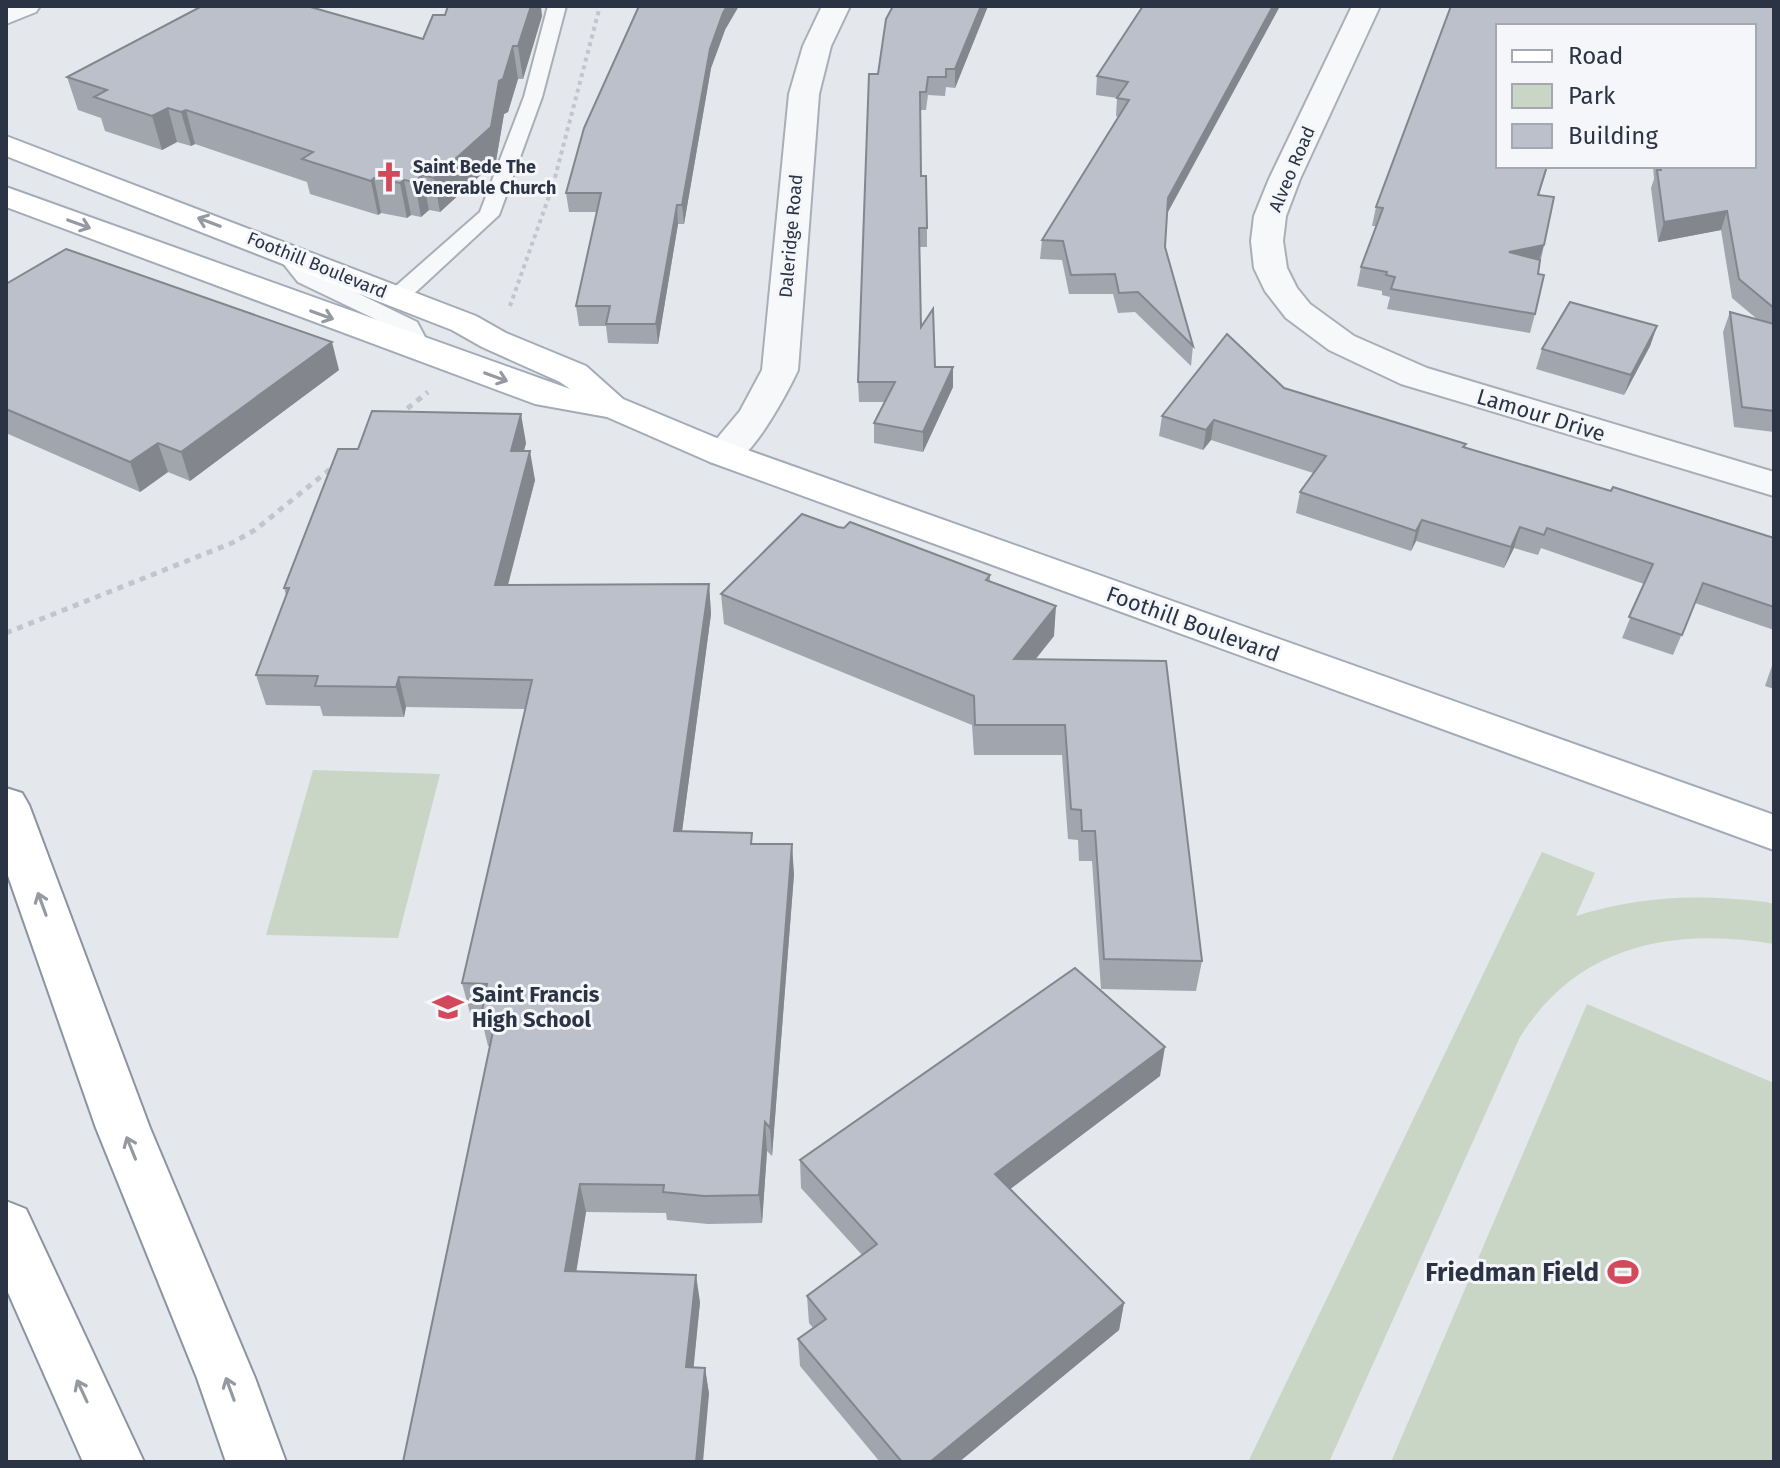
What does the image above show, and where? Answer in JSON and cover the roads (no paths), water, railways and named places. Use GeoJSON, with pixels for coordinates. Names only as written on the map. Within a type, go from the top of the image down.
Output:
{"type":"FeatureCollection","features":[{"type":"Feature","properties":{"kind":"main road","name":"Foothill Boulevard"},"geometry":{"type":"LineString","coordinates":[[6,145],[397,297],[573,374],[616,408]]}},
{"type":"Feature","properties":{"kind":"main road","name":"Foothill Boulevard"},"geometry":{"type":"LineString","coordinates":[[6,196],[548,396],[616,408],[723,454],[1774,833]]}},
{"type":"Feature","properties":{"kind":"main road"},"geometry":{"type":"LineString","coordinates":[[6,805],[123,1128],[226,1378],[256,1462]]}},
{"type":"Feature","properties":{"kind":"main road"},"geometry":{"type":"LineString","coordinates":[[6,1226],[114,1462]]}},
{"type":"Feature","properties":{"kind":"street"},"geometry":{"type":"LineString","coordinates":[[6,16],[26,6]]}},
{"type":"Feature","properties":{"kind":"street","name":"Daleridge Road"},"geometry":{"type":"LineString","coordinates":[[723,454],[747,429],[766,401],[780,370],[804,94],[817,46],[836,6]]}},
{"type":"Feature","properties":{"kind":"street","name":"Alveo Road"},"geometry":{"type":"LineString","coordinates":[[1316,328],[1281,289],[1270,268],[1267,240],[1274,202],[1366,6]]}},
{"type":"Feature","properties":{"kind":"street","name":"Lamour Drive"},"geometry":{"type":"LineString","coordinates":[[1316,328],[1357,353],[1414,376],[1774,484]]}},
{"type":"Feature","properties":{"kind":"lane"},"geometry":{"type":"LineString","coordinates":[[397,297],[489,215],[533,97],[557,6]]}},
{"type":"Feature","properties":{"kind":"lane"},"geometry":{"type":"LineString","coordinates":[[284,252],[306,277],[409,327],[422,352]]}},
{"type":"Feature","properties":{"kind":"place","name":"Saint Bede The Venerable Church"},"geometry":{"type":"Point","coordinates":[389,177]}},
{"type":"Feature","properties":{"kind":"place","name":"Saint Francis High School"},"geometry":{"type":"Point","coordinates":[448,1007]}},
{"type":"Feature","properties":{"kind":"place","name":"Friedman Field"},"geometry":{"type":"Point","coordinates":[1623,1272]}}]}
